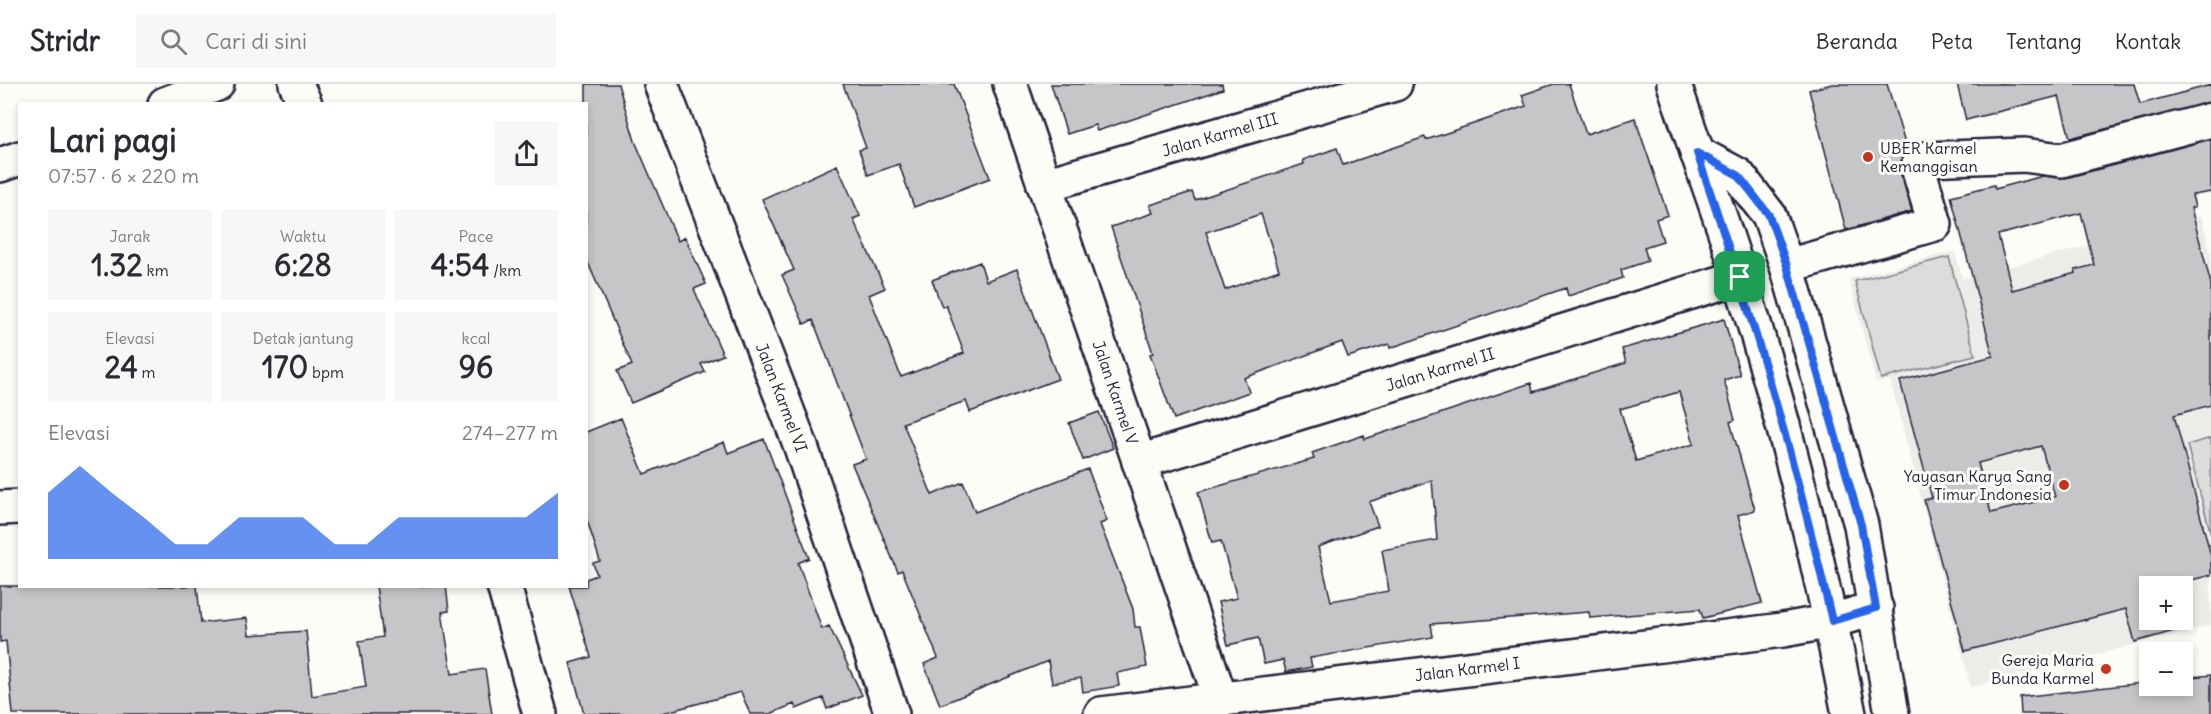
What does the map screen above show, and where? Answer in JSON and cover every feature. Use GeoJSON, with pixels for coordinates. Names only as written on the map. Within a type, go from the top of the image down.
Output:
{"type":"FeatureCollection","features":[{"type":"Feature","properties":{"kind":"street"},"geometry":{"type":"LineString","coordinates":[[170,102],[217,84]]}},
{"type":"Feature","properties":{"kind":"street"},"geometry":{"type":"LineString","coordinates":[[296,84],[303,102]]}},
{"type":"Feature","properties":{"kind":"street","name":"Jalan Karmel VI"},"geometry":{"type":"LineString","coordinates":[[660,84],[800,444],[892,714]]}},
{"type":"Feature","properties":{"kind":"street","name":"Jalan Karmel V"},"geometry":{"type":"LineString","coordinates":[[1010,84],[1221,700]]}},
{"type":"Feature","properties":{"kind":"street","name":"Jalan Karmel III"},"geometry":{"type":"LineString","coordinates":[[1044,185],[1337,92],[1395,84]]}},
{"type":"Feature","properties":{"kind":"street"},"geometry":{"type":"LineString","coordinates":[[1674,84],[1740,277],[1776,401],[1813,539],[1832,621],[1849,714]]}},
{"type":"Feature","properties":{"kind":"street"},"geometry":{"type":"LineString","coordinates":[[1787,266],[1935,224],[1918,171],[1919,164],[1926,159],[2024,155],[2061,160],[2211,120]]}},
{"type":"Feature","properties":{"kind":"street"},"geometry":{"type":"LineString","coordinates":[[1697,153],[1738,175],[1769,215],[1787,266],[1861,525],[1892,714]]}},
{"type":"Feature","properties":{"kind":"street"},"geometry":{"type":"LineString","coordinates":[[0,165],[18,159]]}},
{"type":"Feature","properties":{"kind":"street","name":"Jalan Karmel II"},"geometry":{"type":"LineString","coordinates":[[1139,462],[1740,277]]}},
{"type":"Feature","properties":{"kind":"street"},"geometry":{"type":"LineString","coordinates":[[1776,401],[1821,386]]}},
{"type":"Feature","properties":{"kind":"street"},"geometry":{"type":"LineString","coordinates":[[0,508],[18,507]]}},
{"type":"Feature","properties":{"kind":"street"},"geometry":{"type":"LineString","coordinates":[[1813,539],[1861,525]]}},
{"type":"Feature","properties":{"kind":"street"},"geometry":{"type":"LineString","coordinates":[[505,588],[540,714]]}},
{"type":"Feature","properties":{"kind":"street","name":"Jalan Karmel I"},"geometry":{"type":"LineString","coordinates":[[1101,714],[1771,632],[1832,621],[1876,608]]}},
{"type":"Feature","properties":{"kind":"shaded area","name":"Yayasan Karya Sang Timur Indonesia"},"geometry":{"type":"Polygon","coordinates":[[[2201,216],[2211,254],[2211,625],[2193,630],[2193,576],[2139,576],[2139,630],[2192,630],[1971,687],[1890,380],[1876,383],[1849,279],[1955,251],[1962,279],[2201,216]]]}},
{"type":"Feature","properties":{"kind":"shaded area"},"geometry":{"type":"Polygon","coordinates":[[[1949,257],[1975,355],[1881,379],[1855,281],[1949,257]]]}},
{"type":"Feature","properties":{"kind":"shaded area"},"geometry":{"type":"Polygon","coordinates":[[[2211,438],[2211,534],[2187,445],[2211,438]]]}},
{"type":"Feature","properties":{"kind":"building"},"geometry":{"type":"Polygon","coordinates":[[[586,84],[618,84],[635,141],[678,241],[685,237],[706,284],[694,289],[723,355],[701,364],[705,372],[631,403],[617,371],[632,365],[588,263],[588,102],[586,102],[586,84]]]}},
{"type":"Feature","properties":{"kind":"building"},"geometry":{"type":"Polygon","coordinates":[[[843,84],[954,84],[990,178],[914,207],[899,164],[868,175],[859,150],[866,148],[843,84]]]}},
{"type":"Feature","properties":{"kind":"building"},"geometry":{"type":"Polygon","coordinates":[[[1051,84],[1222,84],[1223,89],[1097,131],[1095,125],[1067,134],[1051,84]]]}},
{"type":"Feature","properties":{"kind":"building"},"geometry":{"type":"Polygon","coordinates":[[[1554,84],[1569,84],[1586,134],[1635,118],[1668,215],[1656,219],[1663,241],[1644,247],[1648,261],[1621,270],[1623,278],[1568,296],[1566,288],[1390,348],[1389,344],[1348,357],[1342,342],[1244,378],[1249,392],[1174,419],[1150,354],[1153,353],[1111,227],[1153,213],[1150,205],[1192,192],[1195,200],[1304,164],[1303,160],[1337,148],[1343,165],[1425,137],[1426,140],[1526,106],[1522,95],[1554,84]],[[1261,214],[1206,232],[1225,290],[1279,270],[1261,214]]]}},
{"type":"Feature","properties":{"kind":"building","name":"UBER Karmel Kemanggisan"},"geometry":{"type":"Polygon","coordinates":[[[1832,84],[1887,84],[1907,150],[1902,156],[1900,171],[1912,211],[1846,230],[1809,90],[1832,84]]]}},
{"type":"Feature","properties":{"kind":"building"},"geometry":{"type":"Polygon","coordinates":[[[1957,84],[2134,84],[2140,104],[2211,85],[2211,102],[2070,138],[2059,96],[1966,120],[1957,84]]]}},
{"type":"Feature","properties":{"kind":"building","name":"Yayasan Karya Sang Timur Indonesia"},"geometry":{"type":"Polygon","coordinates":[[[2211,139],[2211,192],[2192,195],[2195,207],[2191,208],[2211,284],[2211,405],[2174,415],[2211,556],[2211,575],[2193,580],[2193,576],[2139,576],[2139,630],[2174,631],[2135,642],[2126,609],[1965,651],[1924,500],[1932,498],[1900,381],[1993,356],[1951,196],[1994,185],[1995,189],[2043,176],[2066,178],[2211,139]],[[2081,213],[1998,235],[2012,290],[2076,273],[2075,270],[2094,265],[2081,213]],[[2041,446],[1978,463],[1991,513],[2055,497],[2041,446]]]}},
{"type":"Feature","properties":{"kind":"building"},"geometry":{"type":"Polygon","coordinates":[[[837,165],[860,216],[853,219],[885,288],[869,295],[901,377],[964,353],[946,305],[942,307],[932,280],[980,262],[986,281],[1017,269],[1058,379],[970,412],[966,401],[903,423],[932,495],[963,482],[975,512],[1088,469],[1107,521],[1100,524],[1133,609],[1135,627],[1140,627],[1147,667],[1117,673],[1119,686],[1083,692],[1081,678],[1052,683],[1048,661],[940,705],[924,664],[938,658],[902,570],[898,572],[852,464],[866,459],[813,320],[804,324],[782,275],[794,270],[762,199],[837,165]]]}},
{"type":"Feature","properties":{"kind":"building"},"geometry":{"type":"Polygon","coordinates":[[[1724,319],[1740,375],[1724,380],[1735,420],[1730,422],[1755,510],[1738,515],[1762,603],[1703,618],[1700,609],[1590,618],[1589,612],[1431,624],[1433,637],[1310,658],[1312,667],[1286,672],[1283,660],[1264,664],[1258,638],[1228,645],[1218,602],[1237,598],[1221,541],[1212,543],[1198,492],[1314,459],[1312,453],[1364,435],[1365,439],[1531,383],[1533,392],[1626,363],[1622,349],[1724,319]],[[1679,392],[1620,409],[1636,461],[1694,444],[1679,392]],[[1432,480],[1369,502],[1378,526],[1318,547],[1331,601],[1389,591],[1382,550],[1437,540],[1432,480]]]}},
{"type":"Feature","properties":{"kind":"building"},"geometry":{"type":"Polygon","coordinates":[[[1099,412],[1113,448],[1083,460],[1069,423],[1099,412]]]}},
{"type":"Feature","properties":{"kind":"building"},"geometry":{"type":"Polygon","coordinates":[[[621,418],[644,474],[724,442],[728,453],[764,439],[809,558],[798,563],[822,629],[829,626],[862,695],[827,709],[823,698],[796,709],[794,704],[770,714],[750,714],[741,692],[659,714],[584,714],[570,663],[591,657],[570,588],[588,588],[588,578],[597,575],[593,563],[600,561],[588,523],[588,431],[621,418]]]}},
{"type":"Feature","properties":{"kind":"building"},"geometry":{"type":"Polygon","coordinates":[[[0,586],[18,586],[18,588],[197,588],[201,623],[247,618],[249,635],[306,631],[312,696],[366,687],[359,641],[383,637],[376,588],[446,588],[449,611],[442,612],[452,674],[485,669],[492,714],[13,714],[6,641],[0,642],[0,586]]]}},
{"type":"Feature","properties":{"kind":"building"},"geometry":{"type":"Polygon","coordinates":[[[2211,675],[2211,714],[2021,714],[2020,697],[2139,683],[2139,696],[2193,696],[2193,677],[2211,675]]]}},
{"type":"Feature","properties":{"kind":"place","name":"UBER Karmel Kemanggisan"},"geometry":{"type":"Point","coordinates":[1868,157]}},
{"type":"Feature","properties":{"kind":"place","name":"Yayasan Karya Sang Timur Indonesia"},"geometry":{"type":"Point","coordinates":[2064,485]}},
{"type":"Feature","properties":{"kind":"place","name":"Gereja Maria Bunda Karmel"},"geometry":{"type":"Point","coordinates":[2106,669]}},
{"type":"Feature","properties":{"kind":"route"},"geometry":{"type":"LineString","coordinates":[[1697,153],[1738,175],[1769,215],[1787,266],[1861,525],[1876,608],[1832,621],[1787,437],[1740,277],[1697,153]]}}]}
